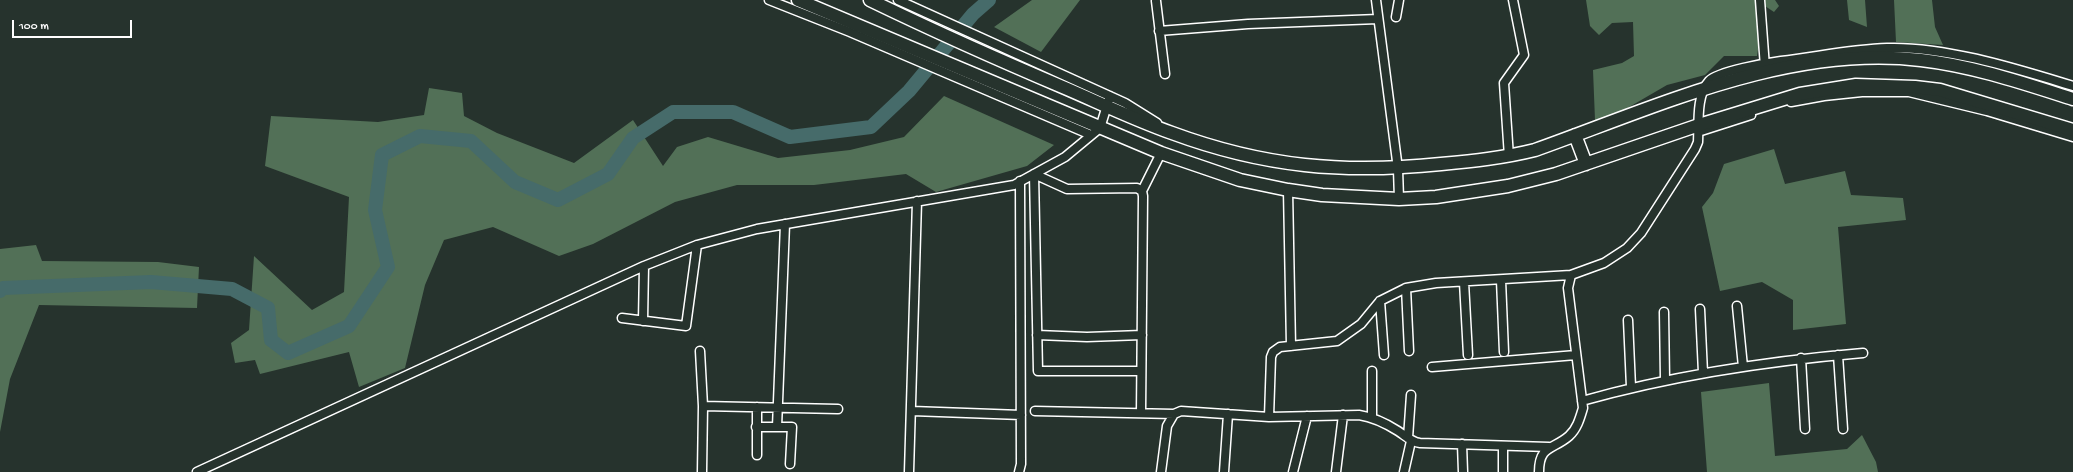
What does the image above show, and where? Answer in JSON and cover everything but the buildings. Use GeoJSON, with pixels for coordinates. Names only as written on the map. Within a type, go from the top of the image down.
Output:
{"type":"FeatureCollection","features":[{"type":"Feature","properties":{"kind":"highway"},"geometry":{"type":"LineString","coordinates":[[798,0],[912,53],[1096,131],[1240,180],[1322,195],[1399,199],[1436,197],[1508,186],[1556,174],[1699,129],[1800,94],[1856,85],[1915,87],[1940,90],[2073,130]]}},
{"type":"Feature","properties":{"kind":"highway"},"geometry":{"type":"LineString","coordinates":[[870,0],[930,30],[992,50],[1109,101],[1172,133],[1241,154],[1291,164],[1339,168],[1398,169],[1509,156],[1575,135],[1766,68],[1852,58],[1919,60],[1983,72],[2073,99]]}},
{"type":"Feature","properties":{"kind":"highway"},"geometry":{"type":"LineString","coordinates":[[1575,135],[1586,164]]}},
{"type":"Feature","properties":{"kind":"street"},"geometry":{"type":"LineString","coordinates":[[769,0],[912,53]]}},
{"type":"Feature","properties":{"kind":"street"},"geometry":{"type":"LineString","coordinates":[[898,0],[937,19],[992,50]]}},
{"type":"Feature","properties":{"kind":"street"},"geometry":{"type":"LineString","coordinates":[[1376,0],[1398,169],[1399,199]]}},
{"type":"Feature","properties":{"kind":"street"},"geometry":{"type":"LineString","coordinates":[[1396,17],[1400,0]]}},
{"type":"Feature","properties":{"kind":"street"},"geometry":{"type":"LineString","coordinates":[[1509,156],[1504,83],[1524,55],[1513,0]]}},
{"type":"Feature","properties":{"kind":"street"},"geometry":{"type":"LineString","coordinates":[[1760,0],[1766,68],[1859,50],[1888,48],[1921,50],[2011,67],[2073,86]]}},
{"type":"Feature","properties":{"kind":"street"},"geometry":{"type":"LineString","coordinates":[[1156,1],[1165,74]]}},
{"type":"Feature","properties":{"kind":"street"},"geometry":{"type":"LineString","coordinates":[[1160,32],[1248,24],[1378,18]]}},
{"type":"Feature","properties":{"kind":"street"},"geometry":{"type":"LineString","coordinates":[[1269,417],[1271,357],[1273,352],[1280,347],[1337,341],[1361,324],[1380,301],[1406,288],[1436,283],[1571,275],[1604,263],[1627,248],[1641,233],[1689,161],[1698,142],[1702,90]]}},
{"type":"Feature","properties":{"kind":"street"},"geometry":{"type":"LineString","coordinates":[[1699,129],[1794,101],[1862,92],[1910,92],[1987,111],[2073,137]]}},
{"type":"Feature","properties":{"kind":"street"},"geometry":{"type":"LineString","coordinates":[[197,472],[644,266],[697,245],[757,229],[1014,185],[1066,157],[1096,131],[1109,101]]}},
{"type":"Feature","properties":{"kind":"street"},"geometry":{"type":"LineString","coordinates":[[1141,413],[1142,191],[1161,153]]}},
{"type":"Feature","properties":{"kind":"street"},"geometry":{"type":"LineString","coordinates":[[1034,174],[1067,189],[1137,188],[1142,191]]}},
{"type":"Feature","properties":{"kind":"street"},"geometry":{"type":"LineString","coordinates":[[1034,174],[1038,371],[1141,371]]}},
{"type":"Feature","properties":{"kind":"street"},"geometry":{"type":"LineString","coordinates":[[1020,181],[1022,464],[1020,472]]}},
{"type":"Feature","properties":{"kind":"street"},"geometry":{"type":"LineString","coordinates":[[1288,190],[1291,346]]}},
{"type":"Feature","properties":{"kind":"street"},"geometry":{"type":"LineString","coordinates":[[909,472],[917,201]]}},
{"type":"Feature","properties":{"kind":"street"},"geometry":{"type":"LineString","coordinates":[[776,427],[785,224]]}},
{"type":"Feature","properties":{"kind":"street"},"geometry":{"type":"LineString","coordinates":[[622,318],[686,326],[697,245]]}},
{"type":"Feature","properties":{"kind":"street"},"geometry":{"type":"LineString","coordinates":[[643,321],[644,266]]}},
{"type":"Feature","properties":{"kind":"street"},"geometry":{"type":"LineString","coordinates":[[1539,472],[1541,454],[1549,447],[1569,436],[1577,425],[1583,408],[1568,288],[1571,275]]}},
{"type":"Feature","properties":{"kind":"street"},"geometry":{"type":"LineString","coordinates":[[1501,280],[1504,352]]}},
{"type":"Feature","properties":{"kind":"street"},"geometry":{"type":"LineString","coordinates":[[1464,282],[1468,356]]}},
{"type":"Feature","properties":{"kind":"street"},"geometry":{"type":"LineString","coordinates":[[1406,288],[1409,351]]}},
{"type":"Feature","properties":{"kind":"street"},"geometry":{"type":"LineString","coordinates":[[1380,301],[1384,355]]}},
{"type":"Feature","properties":{"kind":"street"},"geometry":{"type":"LineString","coordinates":[[1737,306],[1742,367]]}},
{"type":"Feature","properties":{"kind":"street"},"geometry":{"type":"LineString","coordinates":[[1700,309],[1703,373]]}},
{"type":"Feature","properties":{"kind":"street"},"geometry":{"type":"LineString","coordinates":[[1664,312],[1665,379]]}},
{"type":"Feature","properties":{"kind":"street"},"geometry":{"type":"LineString","coordinates":[[1628,320],[1631,387]]}},
{"type":"Feature","properties":{"kind":"street"},"geometry":{"type":"LineString","coordinates":[[1037,336],[1087,337],[1142,335]]}},
{"type":"Feature","properties":{"kind":"street"},"geometry":{"type":"LineString","coordinates":[[700,351],[703,406],[702,472]]}},
{"type":"Feature","properties":{"kind":"street"},"geometry":{"type":"LineString","coordinates":[[1582,401],[1665,379],[1800,358],[1863,353]]}},
{"type":"Feature","properties":{"kind":"street"},"geometry":{"type":"LineString","coordinates":[[1432,366],[1576,355]]}},
{"type":"Feature","properties":{"kind":"street"},"geometry":{"type":"LineString","coordinates":[[1838,355],[1843,429]]}},
{"type":"Feature","properties":{"kind":"street"},"geometry":{"type":"LineString","coordinates":[[1800,358],[1805,429]]}},
{"type":"Feature","properties":{"kind":"street"},"geometry":{"type":"LineString","coordinates":[[1372,371],[1372,418]]}},
{"type":"Feature","properties":{"kind":"street"},"geometry":{"type":"LineString","coordinates":[[1404,472],[1409,440],[1411,395]]}},
{"type":"Feature","properties":{"kind":"street"},"geometry":{"type":"LineString","coordinates":[[703,406],[838,409]]}},
{"type":"Feature","properties":{"kind":"street"},"geometry":{"type":"LineString","coordinates":[[757,407],[757,455]]}},
{"type":"Feature","properties":{"kind":"street"},"geometry":{"type":"LineString","coordinates":[[912,411],[1021,415]]}},
{"type":"Feature","properties":{"kind":"street"},"geometry":{"type":"LineString","coordinates":[[1035,411],[1174,414],[1181,411],[1269,417],[1359,415],[1372,418],[1392,427],[1409,440],[1420,443],[1549,447]]}},
{"type":"Feature","properties":{"kind":"street"},"geometry":{"type":"LineString","coordinates":[[1161,472],[1167,426],[1174,414]]}},
{"type":"Feature","properties":{"kind":"street"},"geometry":{"type":"LineString","coordinates":[[1224,472],[1228,414]]}},
{"type":"Feature","properties":{"kind":"street"},"geometry":{"type":"LineString","coordinates":[[1336,472],[1342,415]]}},
{"type":"Feature","properties":{"kind":"street"},"geometry":{"type":"LineString","coordinates":[[1293,472],[1307,416]]}},
{"type":"Feature","properties":{"kind":"street"},"geometry":{"type":"LineString","coordinates":[[756,427],[792,427],[790,464]]}},
{"type":"Feature","properties":{"kind":"street"},"geometry":{"type":"LineString","coordinates":[[1462,444],[1463,472]]}},
{"type":"Feature","properties":{"kind":"street"},"geometry":{"type":"LineString","coordinates":[[1503,446],[1503,472]]}},
{"type":"Feature","properties":{"kind":"green space"},"geometry":{"type":"Polygon","coordinates":[[[1032,0],[1080,0],[1041,52],[994,27],[1032,0]]]}},
{"type":"Feature","properties":{"kind":"green space"},"geometry":{"type":"Polygon","coordinates":[[[1586,0],[1775,0],[1779,6],[1774,12],[1765,6],[1757,56],[1724,56],[1705,75],[1667,85],[1612,117],[1595,120],[1593,70],[1622,63],[1634,56],[1633,22],[1612,23],[1599,35],[1590,26],[1586,0]]]}},
{"type":"Feature","properties":{"kind":"green space"},"geometry":{"type":"Polygon","coordinates":[[[1847,0],[1865,0],[1867,27],[1849,20],[1847,0]]]}},
{"type":"Feature","properties":{"kind":"green space"},"geometry":{"type":"Polygon","coordinates":[[[1894,0],[1932,0],[1935,27],[1943,45],[1896,42],[1894,0]]]}},
{"type":"Feature","properties":{"kind":"green space"},"geometry":{"type":"Polygon","coordinates":[[[429,88],[462,93],[464,116],[497,133],[574,163],[633,120],[663,166],[677,147],[708,137],[778,158],[850,150],[904,137],[944,96],[1054,145],[1027,166],[936,192],[906,174],[814,185],[737,185],[675,202],[593,244],[559,256],[493,227],[444,240],[425,285],[405,368],[359,387],[349,352],[260,374],[255,360],[235,363],[231,343],[249,330],[254,256],[312,310],[344,292],[349,197],[265,166],[271,116],[378,122],[424,115],[429,88]]]}},
{"type":"Feature","properties":{"kind":"green space"},"geometry":{"type":"Polygon","coordinates":[[[1774,149],[1785,184],[1845,171],[1851,195],[1903,198],[1906,220],[1838,227],[1846,324],[1793,330],[1793,300],[1762,282],[1720,291],[1702,207],[1713,193],[1724,164],[1774,149]]]}},
{"type":"Feature","properties":{"kind":"green space"},"geometry":{"type":"Polygon","coordinates":[[[36,245],[42,261],[158,262],[199,267],[197,308],[39,305],[10,379],[0,432],[0,249],[36,245]]]}},
{"type":"Feature","properties":{"kind":"green space"},"geometry":{"type":"Polygon","coordinates":[[[1769,383],[1775,456],[1847,449],[1862,435],[1876,462],[1878,472],[1707,472],[1701,392],[1769,383]]]}},
{"type":"Feature","properties":{"kind":"waterway"},"geometry":{"type":"LineString","coordinates":[[0,291],[3,288],[151,282],[232,289],[268,308],[271,340],[288,353],[349,326],[388,267],[375,210],[382,155],[420,136],[471,141],[515,182],[558,200],[608,174],[633,138],[673,112],[733,112],[790,137],[871,127],[909,91],[973,14],[989,0]]}}]}
